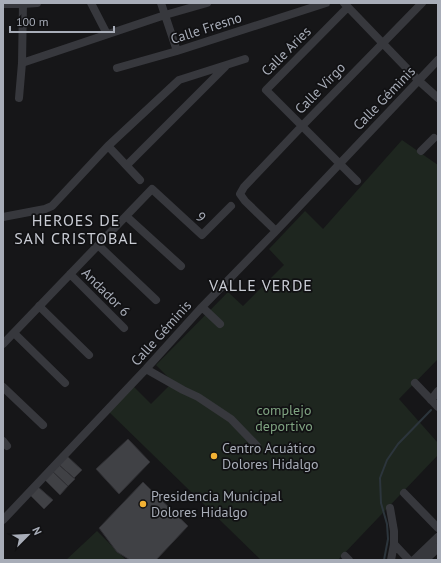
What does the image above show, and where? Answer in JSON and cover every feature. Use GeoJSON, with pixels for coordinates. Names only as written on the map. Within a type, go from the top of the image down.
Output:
{"type":"FeatureCollection","features":[{"type":"Feature","properties":{"kind":"street"},"geometry":{"type":"LineString","coordinates":[[3,4],[36,3]]}},
{"type":"Feature","properties":{"kind":"street"},"geometry":{"type":"LineString","coordinates":[[91,3],[107,34]]}},
{"type":"Feature","properties":{"kind":"street"},"geometry":{"type":"LineString","coordinates":[[161,3],[177,51]]}},
{"type":"Feature","properties":{"kind":"street"},"geometry":{"type":"LineString","coordinates":[[22,63],[165,15],[207,3]]}},
{"type":"Feature","properties":{"kind":"street","name":"Calle Fresno"},"geometry":{"type":"LineString","coordinates":[[117,68],[177,51],[326,3]]}},
{"type":"Feature","properties":{"kind":"street","name":"Calle Virgo"},"geometry":{"type":"LineString","coordinates":[[276,231],[245,201],[240,194],[302,126],[422,3]]}},
{"type":"Feature","properties":{"kind":"street"},"geometry":{"type":"LineString","coordinates":[[19,98],[22,63],[23,4]]}},
{"type":"Feature","properties":{"kind":"street"},"geometry":{"type":"LineString","coordinates":[[346,5],[419,81],[438,98]]}},
{"type":"Feature","properties":{"kind":"street","name":"Calle Aries"},"geometry":{"type":"LineString","coordinates":[[346,5],[266,90],[357,181]]}},
{"type":"Feature","properties":{"kind":"street"},"geometry":{"type":"LineString","coordinates":[[3,217],[45,209],[52,206],[108,146],[179,80],[246,59]]}},
{"type":"Feature","properties":{"kind":"street","name":"Calle Géminis"},"geometry":{"type":"LineString","coordinates":[[3,520],[146,369],[202,307],[438,60]]}},
{"type":"Feature","properties":{"kind":"street"},"geometry":{"type":"LineString","coordinates":[[127,166],[227,65]]}},
{"type":"Feature","properties":{"kind":"street"},"geometry":{"type":"LineString","coordinates":[[421,150],[437,136]]}},
{"type":"Feature","properties":{"kind":"street"},"geometry":{"type":"LineString","coordinates":[[108,146],[140,180]]}},
{"type":"Feature","properties":{"kind":"street","name":"9"},"geometry":{"type":"LineString","coordinates":[[126,216],[152,189],[202,236],[231,206]]}},
{"type":"Feature","properties":{"kind":"street"},"geometry":{"type":"LineString","coordinates":[[3,344],[126,216],[181,266]]}},
{"type":"Feature","properties":{"kind":"street"},"geometry":{"type":"LineString","coordinates":[[98,245],[156,300]]}},
{"type":"Feature","properties":{"kind":"street","name":"Andador 6"},"geometry":{"type":"LineString","coordinates":[[70,274],[124,328]]}},
{"type":"Feature","properties":{"kind":"street"},"geometry":{"type":"LineString","coordinates":[[39,306],[89,354]]}},
{"type":"Feature","properties":{"kind":"street"},"geometry":{"type":"LineString","coordinates":[[202,307],[220,324]]}},
{"type":"Feature","properties":{"kind":"street"},"geometry":{"type":"LineString","coordinates":[[14,333],[65,383]]}},
{"type":"Feature","properties":{"kind":"street"},"geometry":{"type":"LineString","coordinates":[[146,369],[198,397],[231,419],[257,446]]}},
{"type":"Feature","properties":{"kind":"street"},"geometry":{"type":"LineString","coordinates":[[415,383],[436,404]]}},
{"type":"Feature","properties":{"kind":"street"},"geometry":{"type":"LineString","coordinates":[[3,387],[43,425]]}},
{"type":"Feature","properties":{"kind":"street"},"geometry":{"type":"LineString","coordinates":[[436,404],[438,391]]}},
{"type":"Feature","properties":{"kind":"street"},"geometry":{"type":"LineString","coordinates":[[404,493],[438,528]]}},
{"type":"Feature","properties":{"kind":"street"},"geometry":{"type":"LineString","coordinates":[[390,508],[394,531],[392,560]]}},
{"type":"Feature","properties":{"kind":"street"},"geometry":{"type":"LineString","coordinates":[[414,560],[438,537]]}},
{"type":"Feature","properties":{"kind":"street"},"geometry":{"type":"LineString","coordinates":[[394,544],[409,560]]}},
{"type":"Feature","properties":{"kind":"street"},"geometry":{"type":"LineString","coordinates":[[425,560],[438,548]]}},
{"type":"Feature","properties":{"kind":"green space","name":"complejo deportivo"},"geometry":{"type":"Polygon","coordinates":[[[402,140],[438,165],[438,359],[399,399],[438,443],[438,455],[338,560],[261,560],[108,411],[133,386],[151,404],[173,382],[156,365],[228,292],[243,306],[284,265],[269,249],[305,211],[323,229],[402,140]]]}},
{"type":"Feature","properties":{"kind":"green space"},"geometry":{"type":"Polygon","coordinates":[[[97,531],[126,560],[66,560],[97,531]]]}},
{"type":"Feature","properties":{"kind":"building"},"geometry":{"type":"Polygon","coordinates":[[[128,439],[150,462],[119,494],[96,469],[128,439]]]}},
{"type":"Feature","properties":{"kind":"building"},"geometry":{"type":"Polygon","coordinates":[[[67,456],[82,470],[74,478],[58,464],[67,456]]]}},
{"type":"Feature","properties":{"kind":"building"},"geometry":{"type":"Polygon","coordinates":[[[58,464],[75,479],[68,486],[52,471],[58,464]]]}},
{"type":"Feature","properties":{"kind":"building"},"geometry":{"type":"Polygon","coordinates":[[[52,471],[68,486],[60,495],[44,479],[52,471]]]}},
{"type":"Feature","properties":{"kind":"building","name":"Presidencia Municipal Dolores Hidalgo"},"geometry":{"type":"Polygon","coordinates":[[[143,482],[188,526],[156,560],[130,560],[117,552],[99,528],[143,482]]]}},
{"type":"Feature","properties":{"kind":"building"},"geometry":{"type":"Polygon","coordinates":[[[37,486],[53,500],[44,509],[29,494],[37,486]]]}},
{"type":"Feature","properties":{"kind":"waterway"},"geometry":{"type":"LineString","coordinates":[[384,560],[388,539],[387,524],[381,503],[380,478],[387,460],[398,444],[431,410]]}},
{"type":"Feature","properties":{"kind":"place","name":"Centro Acuático Dolores Hidalgo"},"geometry":{"type":"Point","coordinates":[214,456]}},
{"type":"Feature","properties":{"kind":"place","name":"Presidencia Municipal Dolores Hidalgo"},"geometry":{"type":"Point","coordinates":[143,504]}},
{"type":"Feature","properties":{"kind":"district","name":"HEROES DE SAN CRISTOBAL"},"geometry":{"type":"Point","coordinates":[76,229]}},
{"type":"Feature","properties":{"kind":"district","name":"VALLE VERDE"},"geometry":{"type":"Point","coordinates":[261,285]}}]}
